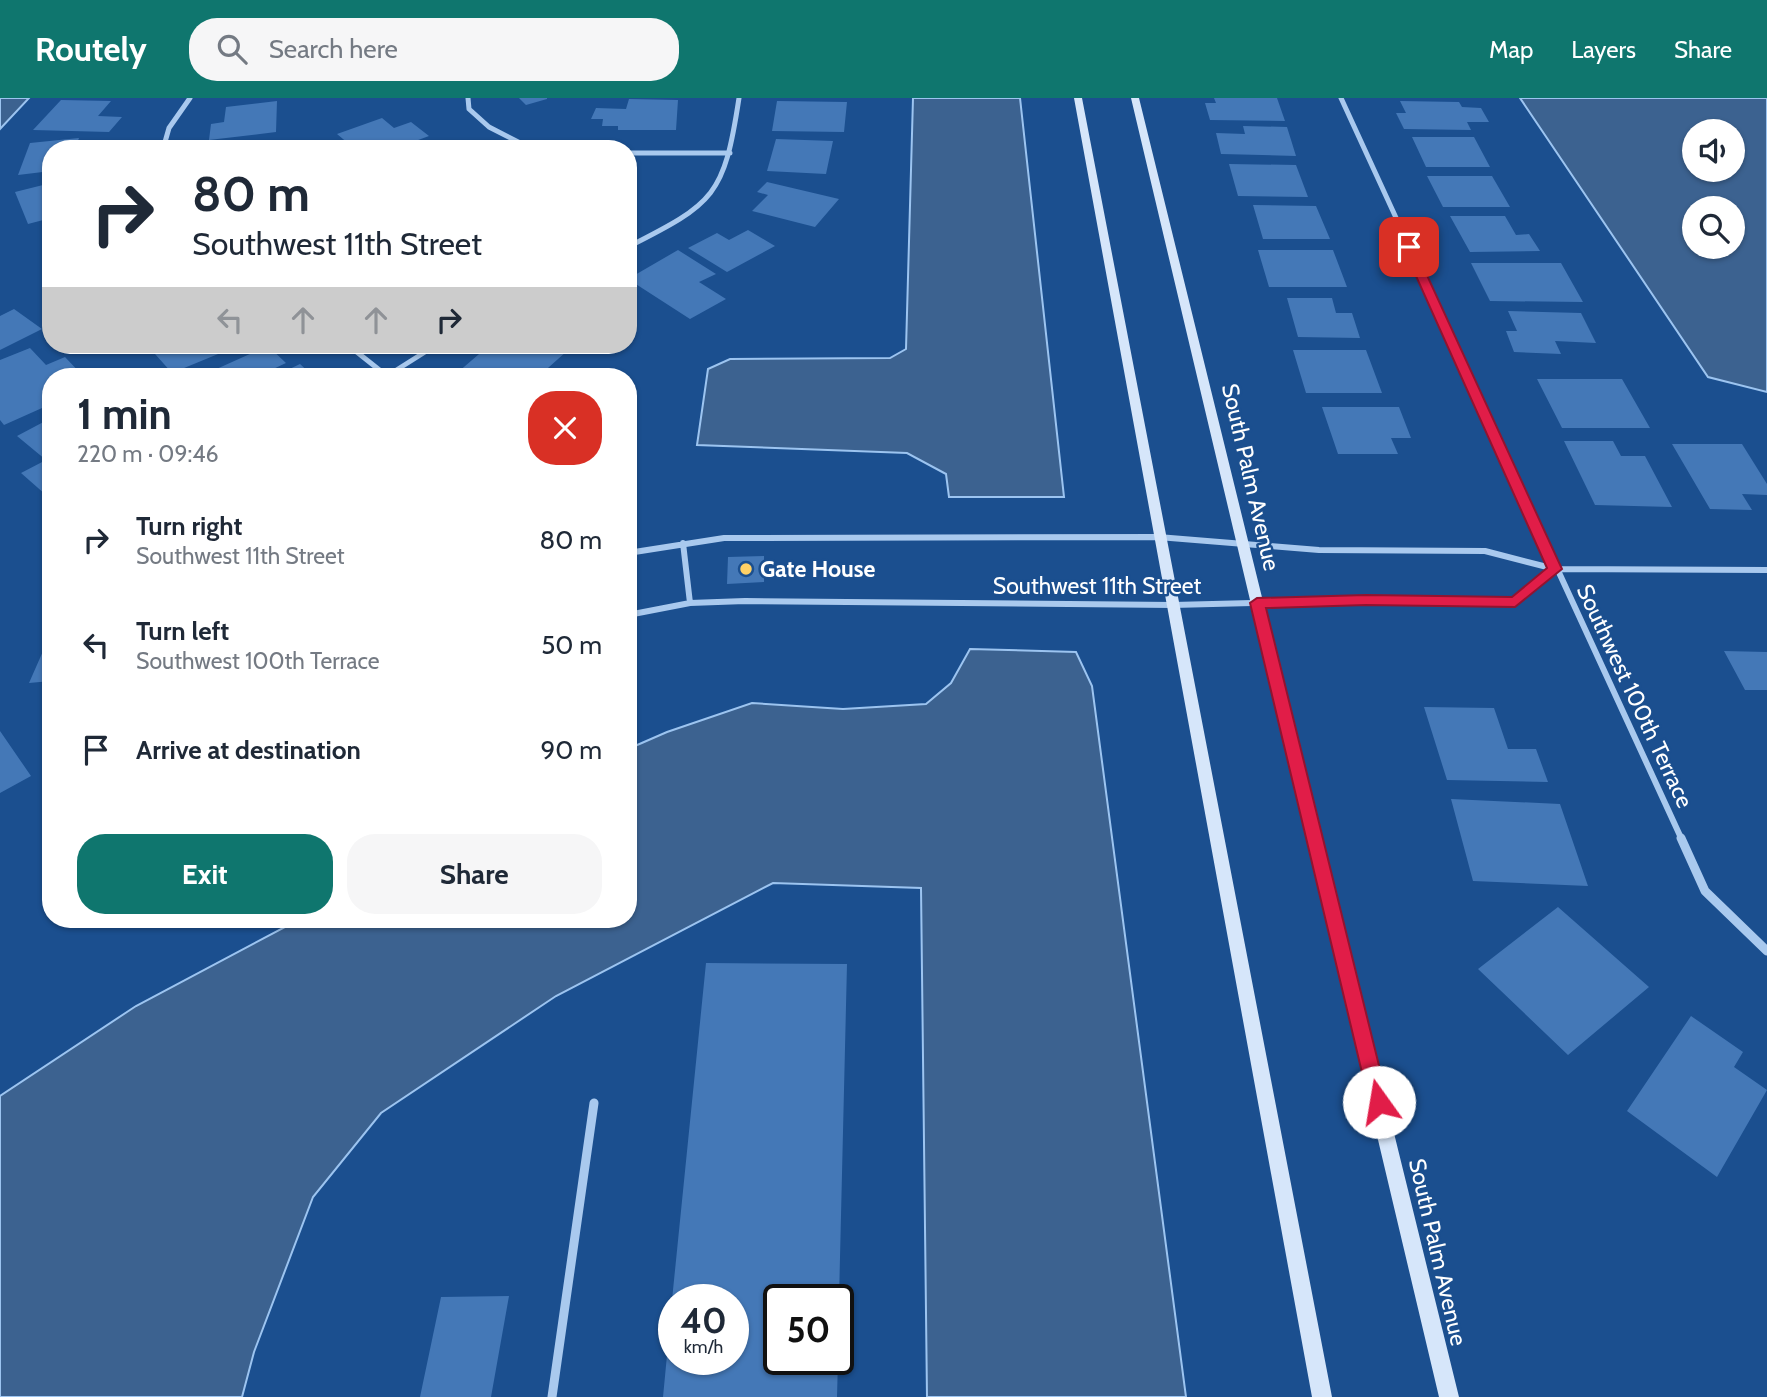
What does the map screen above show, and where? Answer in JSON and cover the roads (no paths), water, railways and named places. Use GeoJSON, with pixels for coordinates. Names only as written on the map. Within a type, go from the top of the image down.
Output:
{"type":"FeatureCollection","features":[{"type":"Feature","properties":{"kind":"main road"},"geometry":{"type":"LineString","coordinates":[[1078,98],[1158,537],[1322,1397]]}},
{"type":"Feature","properties":{"kind":"main road","name":"South Palm Avenue"},"geometry":{"type":"LineString","coordinates":[[1135,98],[1449,1397]]}},
{"type":"Feature","properties":{"kind":"street"},"geometry":{"type":"LineString","coordinates":[[166,140],[169,128],[190,98]]}},
{"type":"Feature","properties":{"kind":"street"},"geometry":{"type":"LineString","coordinates":[[468,98],[470,109],[489,127],[514,140]]}},
{"type":"Feature","properties":{"kind":"street"},"geometry":{"type":"LineString","coordinates":[[637,242],[674,224],[713,193],[730,153],[739,98]]}},
{"type":"Feature","properties":{"kind":"street","name":"Southwest 100th Terrace"},"geometry":{"type":"LineString","coordinates":[[1341,98],[1705,891],[1765,950]]}},
{"type":"Feature","properties":{"kind":"street"},"geometry":{"type":"LineString","coordinates":[[637,153],[730,153]]}},
{"type":"Feature","properties":{"kind":"street"},"geometry":{"type":"LineString","coordinates":[[359,354],[377,368]]}},
{"type":"Feature","properties":{"kind":"street"},"geometry":{"type":"LineString","coordinates":[[400,368],[422,354]]}},
{"type":"Feature","properties":{"kind":"street","name":"Southwest 11th Street"},"geometry":{"type":"LineString","coordinates":[[637,552],[724,538],[1158,537],[1243,542],[1319,551],[1485,551],[1555,569],[1767,570]]}},
{"type":"Feature","properties":{"kind":"street"},"geometry":{"type":"LineString","coordinates":[[683,543],[690,603]]}},
{"type":"Feature","properties":{"kind":"street","name":"Southwest 11th Street"},"geometry":{"type":"LineString","coordinates":[[637,613],[690,603],[759,601],[1173,605],[1366,600],[1515,602],[1555,569]]}},
{"type":"Feature","properties":{"kind":"street"},"geometry":{"type":"LineString","coordinates":[[552,1397],[594,1103]]}},
{"type":"Feature","properties":{"kind":"water"},"geometry":{"type":"Polygon","coordinates":[[[0,98],[29,98],[0,129],[0,98]]]}},
{"type":"Feature","properties":{"kind":"water"},"geometry":{"type":"Polygon","coordinates":[[[913,98],[1020,98],[1064,497],[949,497],[946,474],[907,453],[697,445],[708,369],[730,359],[890,358],[906,349],[913,98]]]}},
{"type":"Feature","properties":{"kind":"water"},"geometry":{"type":"Polygon","coordinates":[[[1520,98],[1767,98],[1767,392],[1708,377],[1520,98]]]}},
{"type":"Feature","properties":{"kind":"water"},"geometry":{"type":"Polygon","coordinates":[[[970,649],[1076,652],[1092,686],[1186,1397],[927,1397],[921,888],[773,883],[556,996],[381,1113],[313,1197],[254,1352],[242,1397],[0,1397],[0,1096],[136,1006],[283,928],[637,928],[637,745],[752,703],[843,709],[926,704],[951,683],[970,649]]]}},
{"type":"Feature","properties":{"kind":"place","name":"Gate House"},"geometry":{"type":"Point","coordinates":[746,569]}}]}
